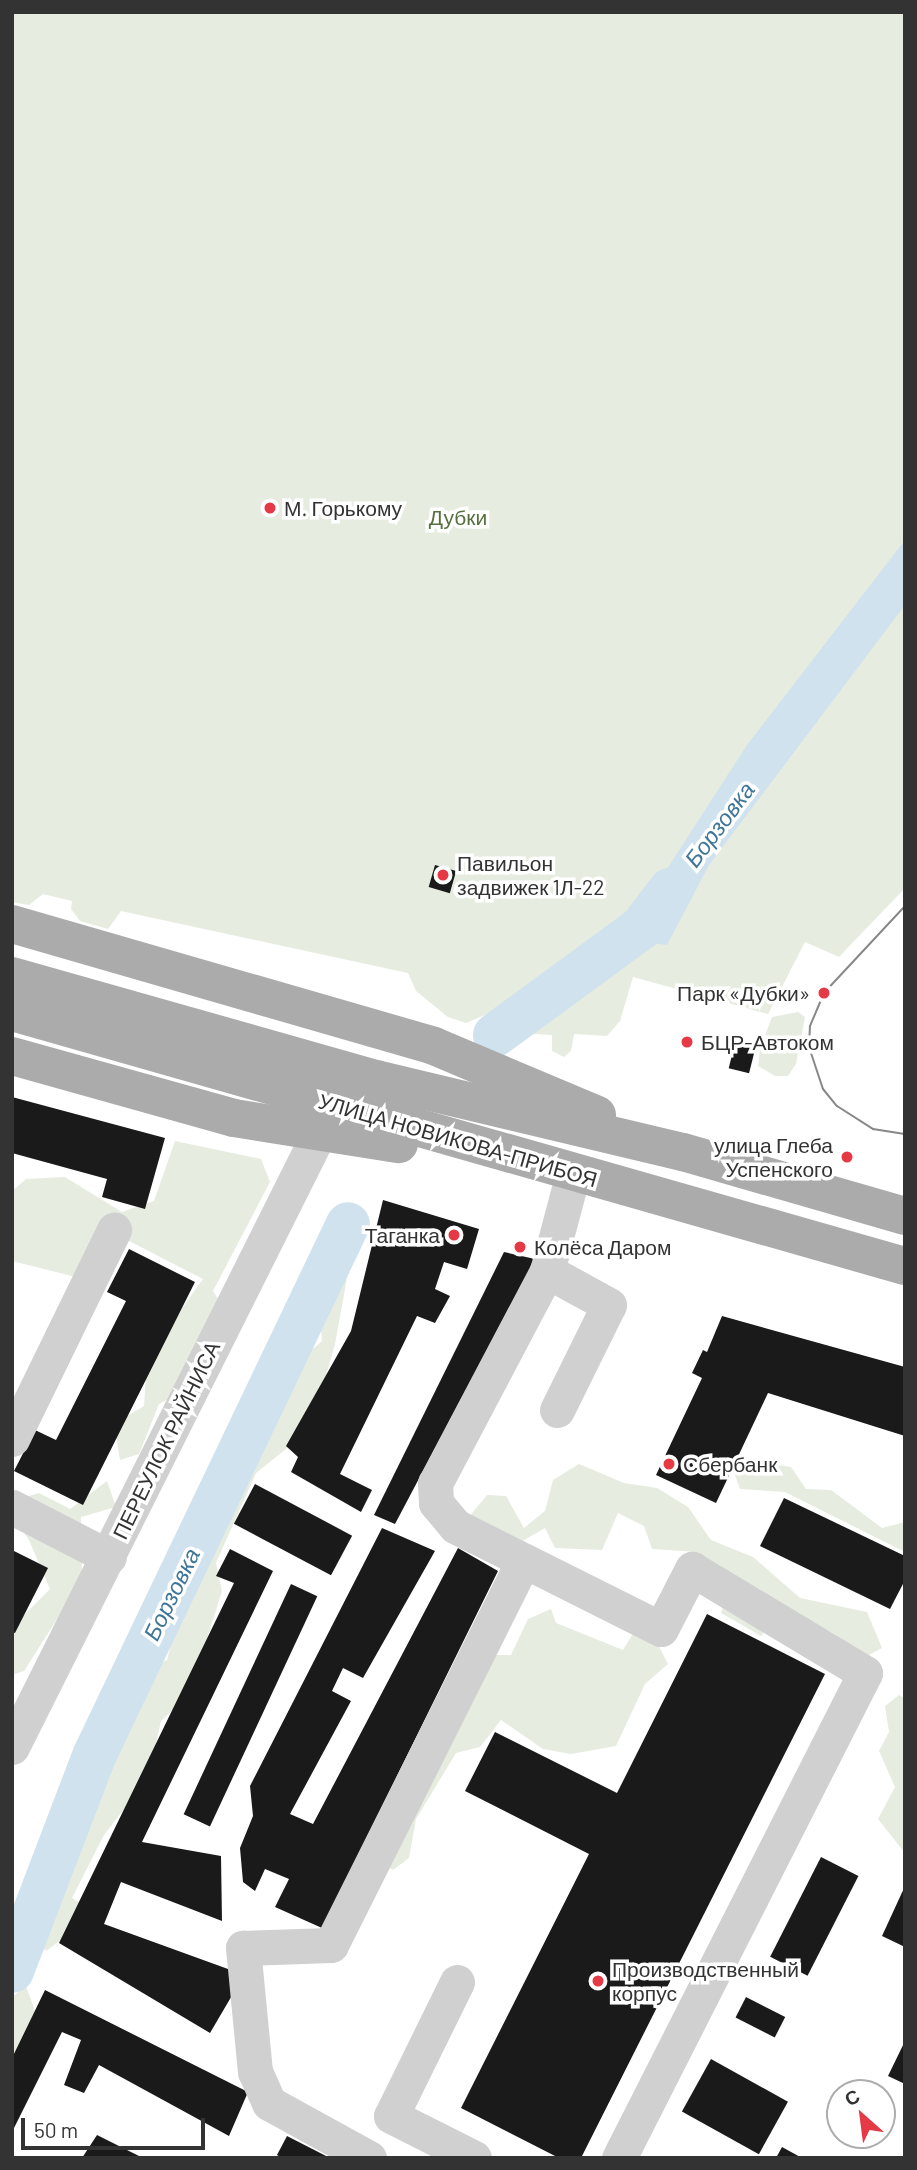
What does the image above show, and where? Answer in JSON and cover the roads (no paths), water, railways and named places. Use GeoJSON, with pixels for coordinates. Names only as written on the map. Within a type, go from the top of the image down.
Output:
{"type":"FeatureCollection","features":[{"type":"Feature","properties":{"kind":"main road"},"geometry":{"type":"LineString","coordinates":[[12,924],[434,1046],[682,1152]]}},
{"type":"Feature","properties":{"kind":"main road","name":"УЛИЦА НОВИКОВА-ПРИБОЯ"},"geometry":{"type":"LineString","coordinates":[[12,976],[376,1079],[682,1152],[905,1216]]}},
{"type":"Feature","properties":{"kind":"main road","name":"УЛИЦА НОВИКОВА-ПРИБОЯ"},"geometry":{"type":"LineString","coordinates":[[12,1012],[905,1266]]}},
{"type":"Feature","properties":{"kind":"main road"},"geometry":{"type":"LineString","coordinates":[[12,1056],[234,1118],[557,1169]]}},
{"type":"Feature","properties":{"kind":"street","name":"ПЕРЕУЛОК РАЙНИСА"},"geometry":{"type":"LineString","coordinates":[[12,1747],[23,1700],[109,1557],[319,1133]]}},
{"type":"Feature","properties":{"kind":"street"},"geometry":{"type":"LineString","coordinates":[[557,1169],[547,1272],[435,1483],[436,1503],[455,1526],[522,1563],[662,1629],[692,1569],[865,1673],[619,2158]]}},
{"type":"Feature","properties":{"kind":"street"},"geometry":{"type":"LineString","coordinates":[[12,1439],[114,1230]]}},
{"type":"Feature","properties":{"kind":"street"},"geometry":{"type":"LineString","coordinates":[[547,1272],[609,1305],[557,1410]]}},
{"type":"Feature","properties":{"kind":"street"},"geometry":{"type":"LineString","coordinates":[[12,1507],[109,1557]]}},
{"type":"Feature","properties":{"kind":"street"},"geometry":{"type":"LineString","coordinates":[[369,2158],[269,2103],[255,2072],[243,1948],[331,1945],[522,1563]]}},
{"type":"Feature","properties":{"kind":"street"},"geometry":{"type":"LineString","coordinates":[[457,1982],[391,2116],[474,2158]]}},
{"type":"Feature","properties":{"kind":"water"},"geometry":{"type":"Polygon","coordinates":[[[905,540],[905,605],[709,865],[667,945],[636,941],[627,931],[747,745],[905,540]]]}},
{"type":"Feature","properties":{"kind":"waterway","name":"Борзовка"},"geometry":{"type":"LineString","coordinates":[[495,1035],[641,928],[670,890]]}},
{"type":"Feature","properties":{"kind":"waterway","name":"Борзовка"},"geometry":{"type":"LineString","coordinates":[[12,1971],[95,1754],[348,1224]]}},
{"type":"Feature","properties":{"kind":"tram line"},"geometry":{"type":"LineString","coordinates":[[905,906],[824,993],[810,1026],[809,1047],[823,1089],[837,1106],[873,1129],[905,1134]]}},
{"type":"Feature","properties":{"kind":"place","name":"М. Горькому"},"geometry":{"type":"Point","coordinates":[270,508]}},
{"type":"Feature","properties":{"kind":"place","name":"Павильон задвижек 1Л-22"},"geometry":{"type":"Point","coordinates":[443,875]}},
{"type":"Feature","properties":{"kind":"place","name":"Парк «Дубки»"},"geometry":{"type":"Point","coordinates":[824,993]}},
{"type":"Feature","properties":{"kind":"place","name":"БЦР-Автоком"},"geometry":{"type":"Point","coordinates":[687,1042]}},
{"type":"Feature","properties":{"kind":"place","name":"улица Глеба Успенского"},"geometry":{"type":"Point","coordinates":[847,1157]}},
{"type":"Feature","properties":{"kind":"place","name":"Таганка"},"geometry":{"type":"Point","coordinates":[454,1235]}},
{"type":"Feature","properties":{"kind":"place","name":"Колёса Даром"},"geometry":{"type":"Point","coordinates":[520,1247]}},
{"type":"Feature","properties":{"kind":"place","name":"Сбербанк"},"geometry":{"type":"Point","coordinates":[669,1464]}},
{"type":"Feature","properties":{"kind":"place","name":"Производственный корпус"},"geometry":{"type":"Point","coordinates":[598,1981]}},
{"type":"Feature","properties":{"kind":"park label","name":"Дубки"},"geometry":{"type":"Point","coordinates":[458,517]}}]}
